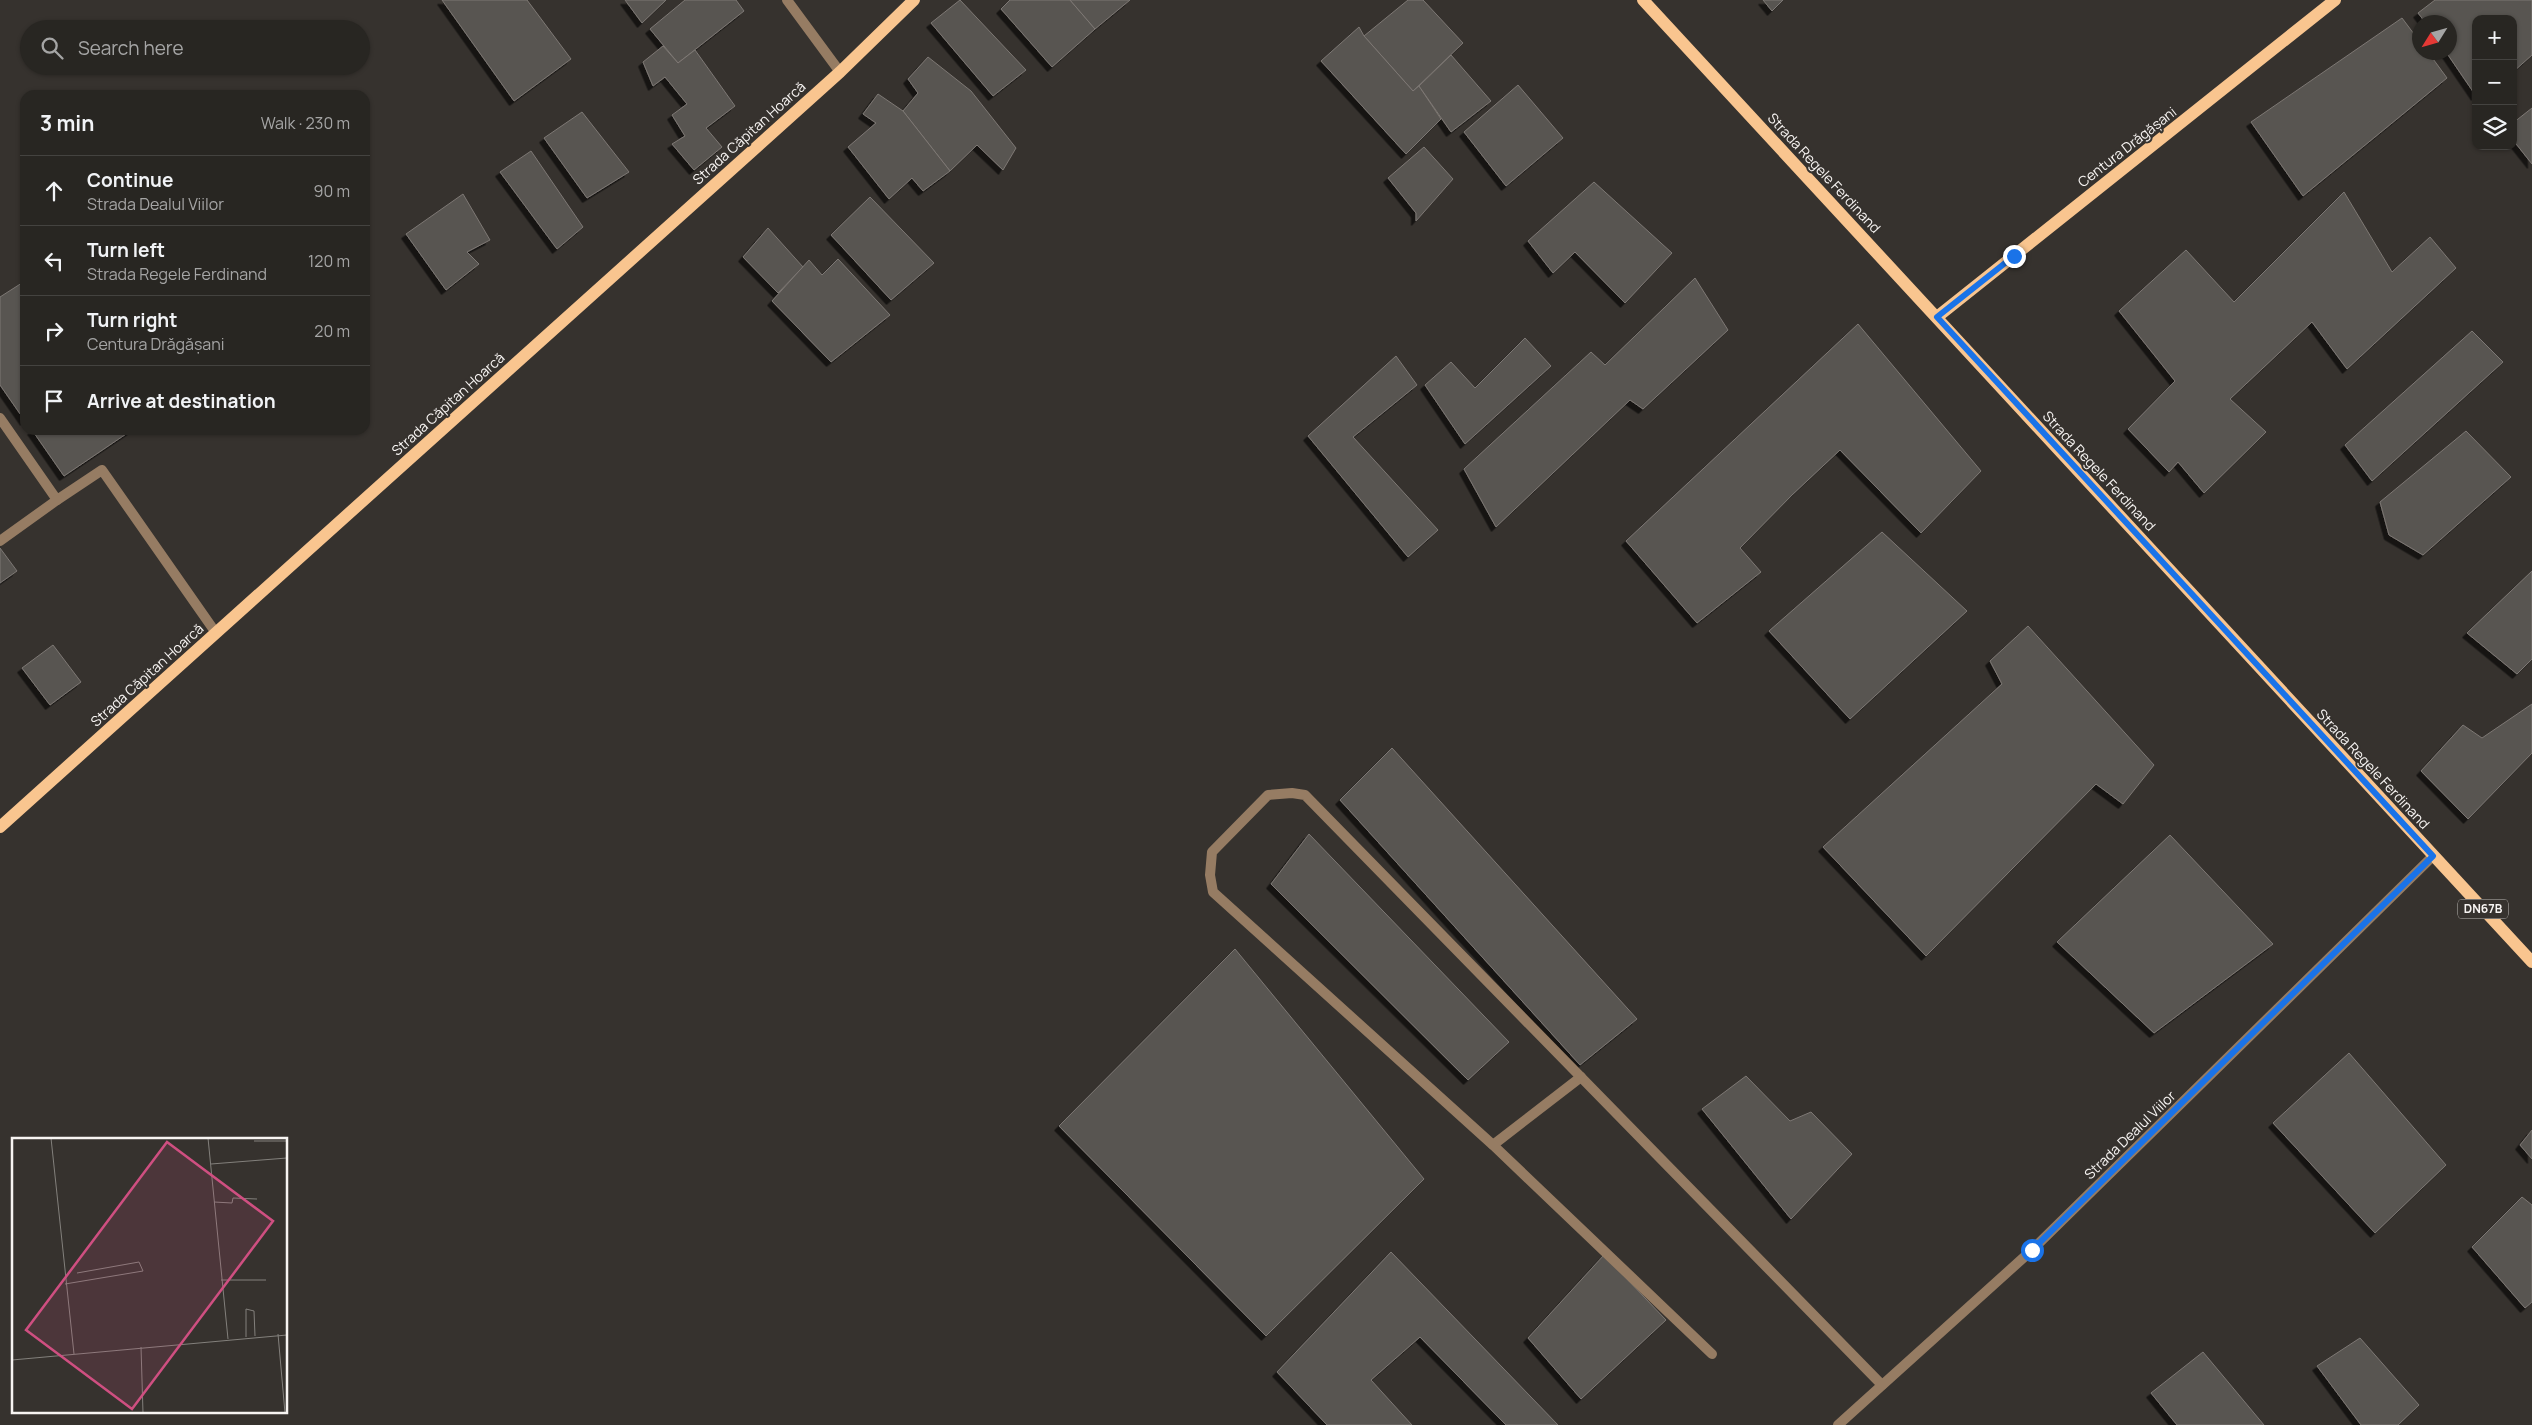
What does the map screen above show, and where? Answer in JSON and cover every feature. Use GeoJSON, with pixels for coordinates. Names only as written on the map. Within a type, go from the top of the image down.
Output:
{"type":"FeatureCollection","features":[{"type":"Feature","properties":{"kind":"main road","name":"Strada Căpitan Hoarcă"},"geometry":{"type":"LineString","coordinates":[[0,827],[840,72],[914,0]]}},
{"type":"Feature","properties":{"kind":"main road","name":"Strada Regele Ferdinand"},"geometry":{"type":"LineString","coordinates":[[1643,0],[2532,962]]}},
{"type":"Feature","properties":{"kind":"main road","name":"Centura Drăgășani"},"geometry":{"type":"LineString","coordinates":[[1937,317],[2336,0]]}},
{"type":"Feature","properties":{"kind":"street"},"geometry":{"type":"LineString","coordinates":[[787,0],[840,72]]}},
{"type":"Feature","properties":{"kind":"street"},"geometry":{"type":"LineString","coordinates":[[0,418],[57,500]]}},
{"type":"Feature","properties":{"kind":"street"},"geometry":{"type":"LineString","coordinates":[[0,541],[102,470],[216,633]]}},
{"type":"Feature","properties":{"kind":"street"},"geometry":{"type":"LineString","coordinates":[[1712,1354],[1493,1145],[1213,892],[1210,875],[1212,852],[1268,795],[1292,793],[1305,795],[1882,1385]]}},
{"type":"Feature","properties":{"kind":"street","name":"Strada Dealul Viilor"},"geometry":{"type":"LineString","coordinates":[[1838,1425],[2032,1250],[2433,856]]}},
{"type":"Feature","properties":{"kind":"street"},"geometry":{"type":"LineString","coordinates":[[1493,1145],[1581,1077]]}},
{"type":"Feature","properties":{"kind":"building"},"geometry":{"type":"Polygon","coordinates":[[[442,0],[527,0],[571,59],[514,101],[442,0]]]}},
{"type":"Feature","properties":{"kind":"building"},"geometry":{"type":"Polygon","coordinates":[[[625,0],[666,0],[642,23],[625,0]]]}},
{"type":"Feature","properties":{"kind":"building"},"geometry":{"type":"Polygon","coordinates":[[[685,0],[736,0],[744,11],[678,63],[650,29],[685,0]]]}},
{"type":"Feature","properties":{"kind":"building"},"geometry":{"type":"Polygon","coordinates":[[[960,0],[1026,70],[993,96],[931,23],[960,0]]]}},
{"type":"Feature","properties":{"kind":"building"},"geometry":{"type":"Polygon","coordinates":[[[1010,0],[1070,0],[1095,29],[1052,67],[1001,9],[1010,0]]]}},
{"type":"Feature","properties":{"kind":"building"},"geometry":{"type":"Polygon","coordinates":[[[1070,0],[1130,0],[1095,29],[1070,0]]]}},
{"type":"Feature","properties":{"kind":"building"},"geometry":{"type":"Polygon","coordinates":[[[1408,0],[1423,0],[1463,43],[1413,91],[1364,36],[1408,0]]]}},
{"type":"Feature","properties":{"kind":"building"},"geometry":{"type":"Polygon","coordinates":[[[1763,0],[1783,0],[1772,11],[1763,0]]]}},
{"type":"Feature","properties":{"kind":"building"},"geometry":{"type":"Polygon","coordinates":[[[2435,0],[2532,0],[2532,55],[2517,68],[2517,15],[2472,15],[2472,90],[2451,60],[2457,60],[2457,15],[2420,15],[2418,13],[2435,0]]]}},
{"type":"Feature","properties":{"kind":"building"},"geometry":{"type":"Polygon","coordinates":[[[2402,18],[2412,31],[2412,60],[2434,60],[2447,78],[2303,196],[2251,122],[2402,18]]]}},
{"type":"Feature","properties":{"kind":"building"},"geometry":{"type":"Polygon","coordinates":[[[1359,27],[1364,36],[1413,91],[1419,86],[1441,119],[1406,154],[1321,61],[1359,27]]]}},
{"type":"Feature","properties":{"kind":"building"},"geometry":{"type":"Polygon","coordinates":[[[663,46],[678,63],[695,50],[735,106],[706,128],[722,147],[694,170],[672,144],[685,136],[672,115],[687,104],[665,77],[653,86],[643,62],[663,46]]]}},
{"type":"Feature","properties":{"kind":"building"},"geometry":{"type":"Polygon","coordinates":[[[1451,55],[1491,101],[1451,132],[1419,86],[1451,55]]]}},
{"type":"Feature","properties":{"kind":"building"},"geometry":{"type":"Polygon","coordinates":[[[928,57],[971,91],[1016,148],[1003,170],[977,145],[950,171],[903,111],[918,93],[908,79],[928,57]]]}},
{"type":"Feature","properties":{"kind":"building"},"geometry":{"type":"Polygon","coordinates":[[[1518,85],[1563,138],[1506,186],[1464,132],[1518,85]]]}},
{"type":"Feature","properties":{"kind":"building"},"geometry":{"type":"Polygon","coordinates":[[[878,94],[903,111],[950,171],[923,191],[912,178],[889,199],[848,147],[876,123],[863,114],[878,94]]]}},
{"type":"Feature","properties":{"kind":"building"},"geometry":{"type":"Polygon","coordinates":[[[2532,108],[2532,164],[2517,145],[2517,120],[2532,108]]]}},
{"type":"Feature","properties":{"kind":"building"},"geometry":{"type":"Polygon","coordinates":[[[582,112],[629,172],[587,198],[544,138],[582,112]]]}},
{"type":"Feature","properties":{"kind":"building"},"geometry":{"type":"Polygon","coordinates":[[[1424,147],[1453,179],[1416,221],[1416,213],[1388,178],[1424,147]]]}},
{"type":"Feature","properties":{"kind":"building"},"geometry":{"type":"Polygon","coordinates":[[[531,151],[583,227],[557,249],[500,172],[531,151]]]}},
{"type":"Feature","properties":{"kind":"building"},"geometry":{"type":"Polygon","coordinates":[[[1594,182],[1672,253],[1625,303],[1575,252],[1553,273],[1528,241],[1594,182]]]}},
{"type":"Feature","properties":{"kind":"building"},"geometry":{"type":"Polygon","coordinates":[[[2344,192],[2392,272],[2430,237],[2456,268],[2347,369],[2312,322],[2230,399],[2266,432],[2204,493],[2178,462],[2169,472],[2128,429],[2175,381],[2119,311],[2186,250],[2234,302],[2344,192]]]}},
{"type":"Feature","properties":{"kind":"building"},"geometry":{"type":"Polygon","coordinates":[[[463,194],[490,240],[467,252],[479,264],[446,290],[406,234],[463,194]]]}},
{"type":"Feature","properties":{"kind":"building"},"geometry":{"type":"Polygon","coordinates":[[[870,197],[934,263],[891,300],[831,235],[870,197]]]}},
{"type":"Feature","properties":{"kind":"building"},"geometry":{"type":"Polygon","coordinates":[[[768,228],[803,267],[778,293],[743,257],[768,228]]]}},
{"type":"Feature","properties":{"kind":"building"},"geometry":{"type":"Polygon","coordinates":[[[838,259],[890,315],[831,362],[772,301],[809,260],[822,275],[838,259]]]}},
{"type":"Feature","properties":{"kind":"building"},"geometry":{"type":"Polygon","coordinates":[[[1695,278],[1728,330],[1643,409],[1630,400],[1496,527],[1464,469],[1591,352],[1605,365],[1695,278]]]}},
{"type":"Feature","properties":{"kind":"building"},"geometry":{"type":"Polygon","coordinates":[[[20,284],[20,414],[0,385],[0,297],[20,284]]]}},
{"type":"Feature","properties":{"kind":"building"},"geometry":{"type":"Polygon","coordinates":[[[1858,324],[1981,471],[1921,533],[1840,450],[1740,548],[1761,572],[1697,623],[1626,541],[1858,324]]]}},
{"type":"Feature","properties":{"kind":"building"},"geometry":{"type":"Polygon","coordinates":[[[2472,331],[2503,362],[2372,481],[2345,445],[2472,331]]]}},
{"type":"Feature","properties":{"kind":"building"},"geometry":{"type":"Polygon","coordinates":[[[1525,338],[1551,366],[1465,444],[1425,385],[1451,362],[1475,388],[1525,338]]]}},
{"type":"Feature","properties":{"kind":"building"},"geometry":{"type":"Polygon","coordinates":[[[1396,356],[1417,385],[1353,437],[1438,530],[1408,557],[1308,436],[1396,356]]]}},
{"type":"Feature","properties":{"kind":"building"},"geometry":{"type":"Polygon","coordinates":[[[2466,431],[2511,477],[2423,555],[2389,535],[2380,502],[2466,431]]]}},
{"type":"Feature","properties":{"kind":"building"},"geometry":{"type":"Polygon","coordinates":[[[35,435],[125,435],[64,476],[35,435]]]}},
{"type":"Feature","properties":{"kind":"building"},"geometry":{"type":"Polygon","coordinates":[[[1882,532],[1967,611],[1850,719],[1769,631],[1882,532]]]}},
{"type":"Feature","properties":{"kind":"building"},"geometry":{"type":"Polygon","coordinates":[[[0,548],[17,571],[0,583],[0,548]]]}},
{"type":"Feature","properties":{"kind":"building"},"geometry":{"type":"Polygon","coordinates":[[[2532,571],[2532,659],[2517,674],[2467,633],[2532,571]]]}},
{"type":"Feature","properties":{"kind":"building"},"geometry":{"type":"Polygon","coordinates":[[[2028,626],[2154,765],[2123,804],[2096,784],[1926,956],[1823,847],[2002,684],[1990,661],[2028,626]]]}},
{"type":"Feature","properties":{"kind":"building"},"geometry":{"type":"Polygon","coordinates":[[[53,645],[81,682],[50,705],[22,668],[53,645]]]}},
{"type":"Feature","properties":{"kind":"building"},"geometry":{"type":"Polygon","coordinates":[[[2532,704],[2532,753],[2468,819],[2421,771],[2463,725],[2482,738],[2532,704]]]}},
{"type":"Feature","properties":{"kind":"building"},"geometry":{"type":"Polygon","coordinates":[[[1392,748],[1637,1019],[1580,1065],[1340,800],[1392,748]]]}},
{"type":"Feature","properties":{"kind":"building"},"geometry":{"type":"Polygon","coordinates":[[[1309,834],[1509,1042],[1468,1080],[1271,884],[1309,834]]]}},
{"type":"Feature","properties":{"kind":"building"},"geometry":{"type":"Polygon","coordinates":[[[2170,835],[2273,944],[2154,1033],[2057,942],[2170,835]]]}},
{"type":"Feature","properties":{"kind":"building"},"geometry":{"type":"Polygon","coordinates":[[[1235,949],[1424,1179],[1266,1336],[1059,1126],[1235,949]]]}},
{"type":"Feature","properties":{"kind":"building"},"geometry":{"type":"Polygon","coordinates":[[[2349,1053],[2446,1165],[2375,1233],[2273,1123],[2349,1053]]]}},
{"type":"Feature","properties":{"kind":"building"},"geometry":{"type":"Polygon","coordinates":[[[1746,1076],[1790,1121],[1811,1112],[1852,1154],[1791,1219],[1702,1109],[1746,1076]]]}},
{"type":"Feature","properties":{"kind":"building"},"geometry":{"type":"Polygon","coordinates":[[[2532,1130],[2532,1159],[2520,1145],[2532,1130]]]}},
{"type":"Feature","properties":{"kind":"building"},"geometry":{"type":"Polygon","coordinates":[[[2522,1197],[2532,1205],[2532,1302],[2525,1308],[2472,1247],[2522,1197]]]}},
{"type":"Feature","properties":{"kind":"building"},"geometry":{"type":"Polygon","coordinates":[[[1391,1252],[1558,1425],[1506,1425],[1420,1337],[1371,1380],[1412,1425],[1327,1425],[1277,1372],[1391,1252]]]}},
{"type":"Feature","properties":{"kind":"building"},"geometry":{"type":"Polygon","coordinates":[[[1604,1255],[1666,1320],[1581,1399],[1528,1338],[1604,1255]]]}},
{"type":"Feature","properties":{"kind":"building"},"geometry":{"type":"Polygon","coordinates":[[[2360,1338],[2419,1405],[2398,1425],[2361,1425],[2317,1366],[2360,1338]]]}},
{"type":"Feature","properties":{"kind":"building"},"geometry":{"type":"Polygon","coordinates":[[[2203,1352],[2264,1425],[2177,1425],[2151,1393],[2203,1352]]]}},
{"type":"Feature","properties":{"kind":"route"},"geometry":{"type":"LineString","coordinates":[[2014,256],[1937,317],[2433,856],[2032,1250]]}}]}
